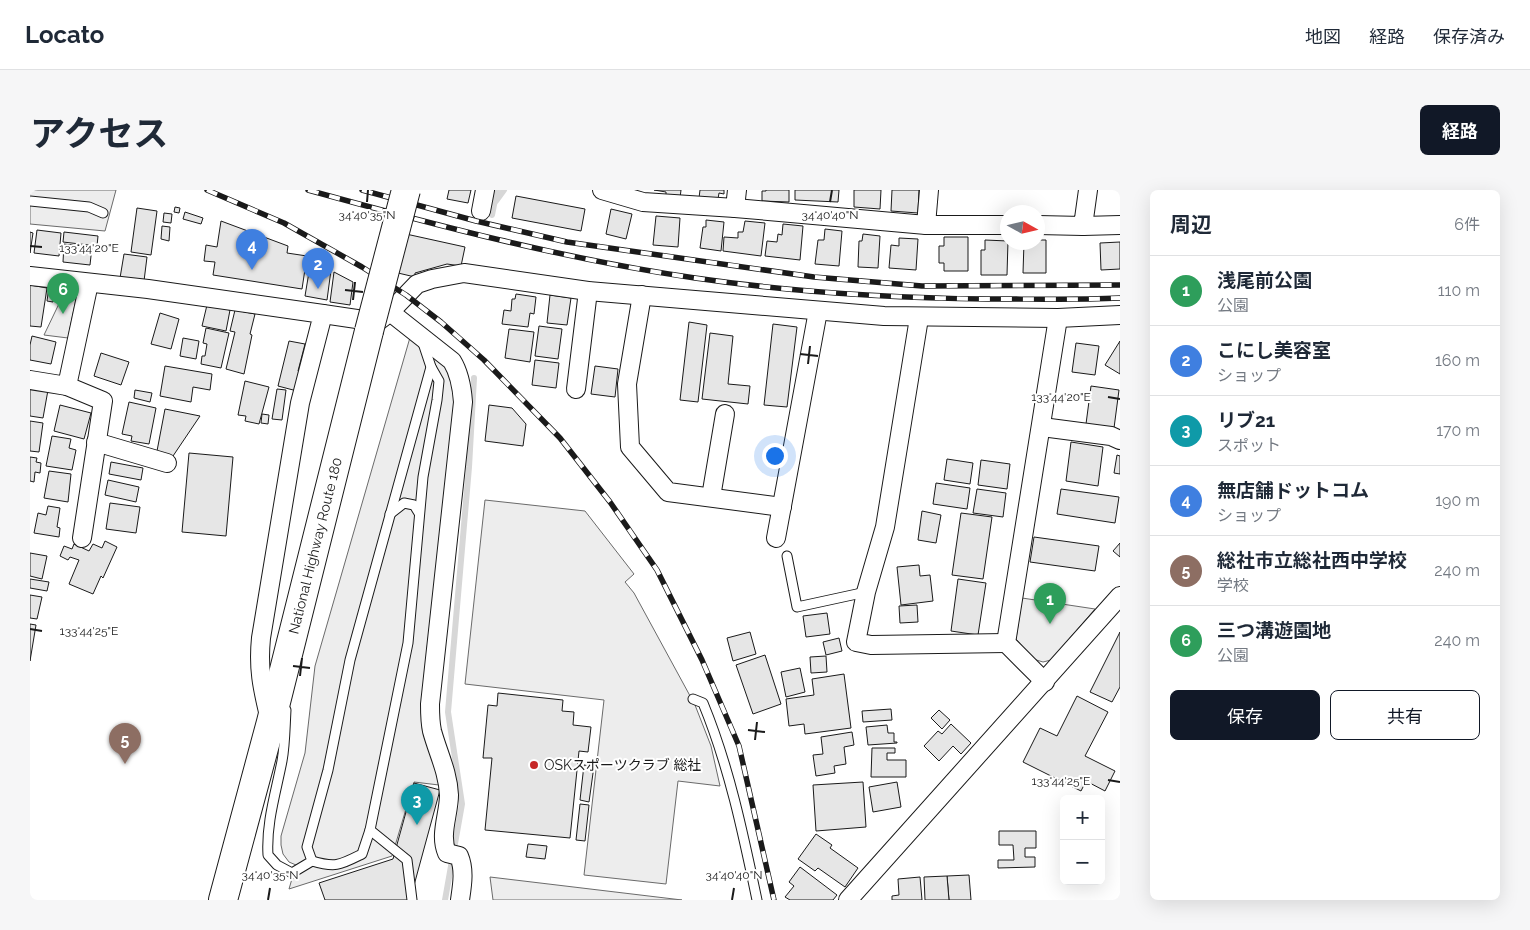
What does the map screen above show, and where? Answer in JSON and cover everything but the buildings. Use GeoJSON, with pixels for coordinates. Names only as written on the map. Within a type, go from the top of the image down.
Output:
{"type":"FeatureCollection","features":[{"type":"Feature","properties":{"kind":"highway","name":"National Highway Route 180"},"geometry":{"type":"LineString","coordinates":[[223,900],[406,190]]}},
{"type":"Feature","properties":{"kind":"street"},"geometry":{"type":"LineString","coordinates":[[481,211],[485,190]]}},
{"type":"Feature","properties":{"kind":"street"},"geometry":{"type":"LineString","coordinates":[[602,190],[643,202],[926,225],[1000,225]]}},
{"type":"Feature","properties":{"kind":"street"},"geometry":{"type":"LineString","coordinates":[[735,208],[737,190]]}},
{"type":"Feature","properties":{"kind":"street"},"geometry":{"type":"LineString","coordinates":[[926,225],[929,190]]}},
{"type":"Feature","properties":{"kind":"street"},"geometry":{"type":"LineString","coordinates":[[1083,226],[1088,190]]}},
{"type":"Feature","properties":{"kind":"street"},"geometry":{"type":"LineString","coordinates":[[1045,225],[1120,225]]}},
{"type":"Feature","properties":{"kind":"street"},"geometry":{"type":"LineString","coordinates":[[30,276],[148,289],[378,322],[416,284],[464,273],[588,290],[818,311],[919,318],[1058,318],[1120,315]]}},
{"type":"Feature","properties":{"kind":"street"},"geometry":{"type":"LineString","coordinates":[[67,386],[89,283]]}},
{"type":"Feature","properties":{"kind":"street"},"geometry":{"type":"LineString","coordinates":[[576,389],[588,290]]}},
{"type":"Feature","properties":{"kind":"street"},"geometry":{"type":"LineString","coordinates":[[642,295],[627,384],[630,447],[668,492],[782,507]]}},
{"type":"Feature","properties":{"kind":"street"},"geometry":{"type":"LineString","coordinates":[[776,538],[818,311]]}},
{"type":"Feature","properties":{"kind":"street"},"geometry":{"type":"LineString","coordinates":[[390,312],[452,361],[461,385],[463,402],[430,704],[432,730],[448,780],[449,798],[444,834],[445,848],[453,855],[463,874],[460,900]]}},
{"type":"Feature","properties":{"kind":"street"},"geometry":{"type":"LineString","coordinates":[[270,722],[261,682],[261,638],[300,403],[323,314]]}},
{"type":"Feature","properties":{"kind":"street"},"geometry":{"type":"LineString","coordinates":[[919,318],[885,527],[866,592],[856,642],[871,645],[1006,643],[1045,682]]}},
{"type":"Feature","properties":{"kind":"street"},"geometry":{"type":"LineString","coordinates":[[1006,643],[1058,318]]}},
{"type":"Feature","properties":{"kind":"street"},"geometry":{"type":"LineString","coordinates":[[30,380],[67,386],[103,401],[82,538]]}},
{"type":"Feature","properties":{"kind":"street"},"geometry":{"type":"LineString","coordinates":[[711,498],[725,414]]}},
{"type":"Feature","properties":{"kind":"street"},"geometry":{"type":"LineString","coordinates":[[1042,427],[1111,436],[1120,440]]}},
{"type":"Feature","properties":{"kind":"street"},"geometry":{"type":"LineString","coordinates":[[96,442],[167,463]]}},
{"type":"Feature","properties":{"kind":"street"},"geometry":{"type":"LineString","coordinates":[[852,899],[1120,596]]}},
{"type":"Feature","properties":{"kind":"street"},"geometry":{"type":"LineString","coordinates":[[261,638],[290,646]]}},
{"type":"Feature","properties":{"kind":"lane"},"geometry":{"type":"LineString","coordinates":[[30,201],[89,207],[102,213]]}},
{"type":"Feature","properties":{"kind":"lane"},"geometry":{"type":"LineString","coordinates":[[282,676],[287,700],[285,726],[282,759],[271,809],[267,842],[268,855],[278,865],[292,873],[312,861],[329,866],[344,863],[362,854],[370,830],[408,643],[422,477],[439,381],[431,367],[421,336]]}},
{"type":"Feature","properties":{"kind":"lane"},"geometry":{"type":"LineString","coordinates":[[312,861],[307,847],[328,770],[350,660],[431,367]]}},
{"type":"Feature","properties":{"kind":"lane"},"geometry":{"type":"LineString","coordinates":[[390,514],[404,503],[414,505],[419,513]]}},
{"type":"Feature","properties":{"kind":"lane"},"geometry":{"type":"LineString","coordinates":[[788,556],[797,607],[866,592]]}},
{"type":"Feature","properties":{"kind":"lane"},"geometry":{"type":"LineString","coordinates":[[693,699],[703,703],[715,733],[735,800],[757,900]]}},
{"type":"Feature","properties":{"kind":"lane"},"geometry":{"type":"LineString","coordinates":[[370,830],[407,860],[412,900]]}},
{"type":"Feature","properties":{"kind":"shaded area"},"geometry":{"type":"Polygon","coordinates":[[[30,190],[116,190],[105,231],[30,224],[30,190]]]}},
{"type":"Feature","properties":{"kind":"shaded area"},"geometry":{"type":"Polygon","coordinates":[[[67,287],[72,288],[77,294],[68,338],[44,335],[67,287]]]}},
{"type":"Feature","properties":{"kind":"shaded area"},"geometry":{"type":"Polygon","coordinates":[[[411,334],[442,359],[453,383],[457,399],[427,649],[439,785],[414,782],[392,856],[289,889],[296,865],[289,862],[283,854],[281,836],[305,753],[315,666],[411,334]]]}},
{"type":"Feature","properties":{"kind":"shaded area"},"geometry":{"type":"Polygon","coordinates":[[[485,500],[585,511],[634,574],[625,582],[634,593],[695,705],[711,746],[720,786],[678,781],[666,884],[584,875],[604,700],[465,684],[485,500]]]}},
{"type":"Feature","properties":{"kind":"shaded area"},"geometry":{"type":"Polygon","coordinates":[[[1022,598],[1095,609],[1051,660],[1043,662],[1033,659],[1016,639],[1022,598]]]}},
{"type":"Feature","properties":{"kind":"shaded area"},"geometry":{"type":"Polygon","coordinates":[[[490,877],[682,900],[493,900],[490,877]]]}},
{"type":"Feature","properties":{"kind":"waterway"},"geometry":{"type":"LineString","coordinates":[[492,215],[497,190]]}},
{"type":"Feature","properties":{"kind":"waterway"},"geometry":{"type":"LineString","coordinates":[[496,201],[504,190]]}},
{"type":"Feature","properties":{"kind":"waterway"},"geometry":{"type":"LineString","coordinates":[[445,900],[462,804],[448,712],[469,467],[474,378]]}},
{"type":"Feature","properties":{"kind":"railway"},"geometry":{"type":"LineString","coordinates":[[207,190],[284,223],[362,267],[406,295],[441,322],[484,360],[560,438],[610,502],[657,570],[702,660],[739,746],[774,900]]}},
{"type":"Feature","properties":{"kind":"railway"},"geometry":{"type":"LineString","coordinates":[[308,190],[404,216],[548,251],[646,270],[731,283],[804,291],[915,297],[988,299],[1120,298]]}},
{"type":"Feature","properties":{"kind":"railway"},"geometry":{"type":"LineString","coordinates":[[362,190],[476,221],[567,242],[814,277],[922,286],[1120,285]]}},
{"type":"Feature","properties":{"kind":"place","name":"無店舗ドットコム"},"geometry":{"type":"Point","coordinates":[252,270]}},
{"type":"Feature","properties":{"kind":"place","name":"こにし美容室"},"geometry":{"type":"Point","coordinates":[318,289]}},
{"type":"Feature","properties":{"kind":"place","name":"三つ溝遊園地"},"geometry":{"type":"Point","coordinates":[63,314]}},
{"type":"Feature","properties":{"kind":"place","name":"浅尾前公園"},"geometry":{"type":"Point","coordinates":[1050,624]}},
{"type":"Feature","properties":{"kind":"place","name":"総社市立総社西中学校"},"geometry":{"type":"Point","coordinates":[125,764]}},
{"type":"Feature","properties":{"kind":"place","name":"OSKスポーツクラブ 総社"},"geometry":{"type":"Point","coordinates":[534,765]}},
{"type":"Feature","properties":{"kind":"place","name":"リブ21"},"geometry":{"type":"Point","coordinates":[417,825]}}]}
